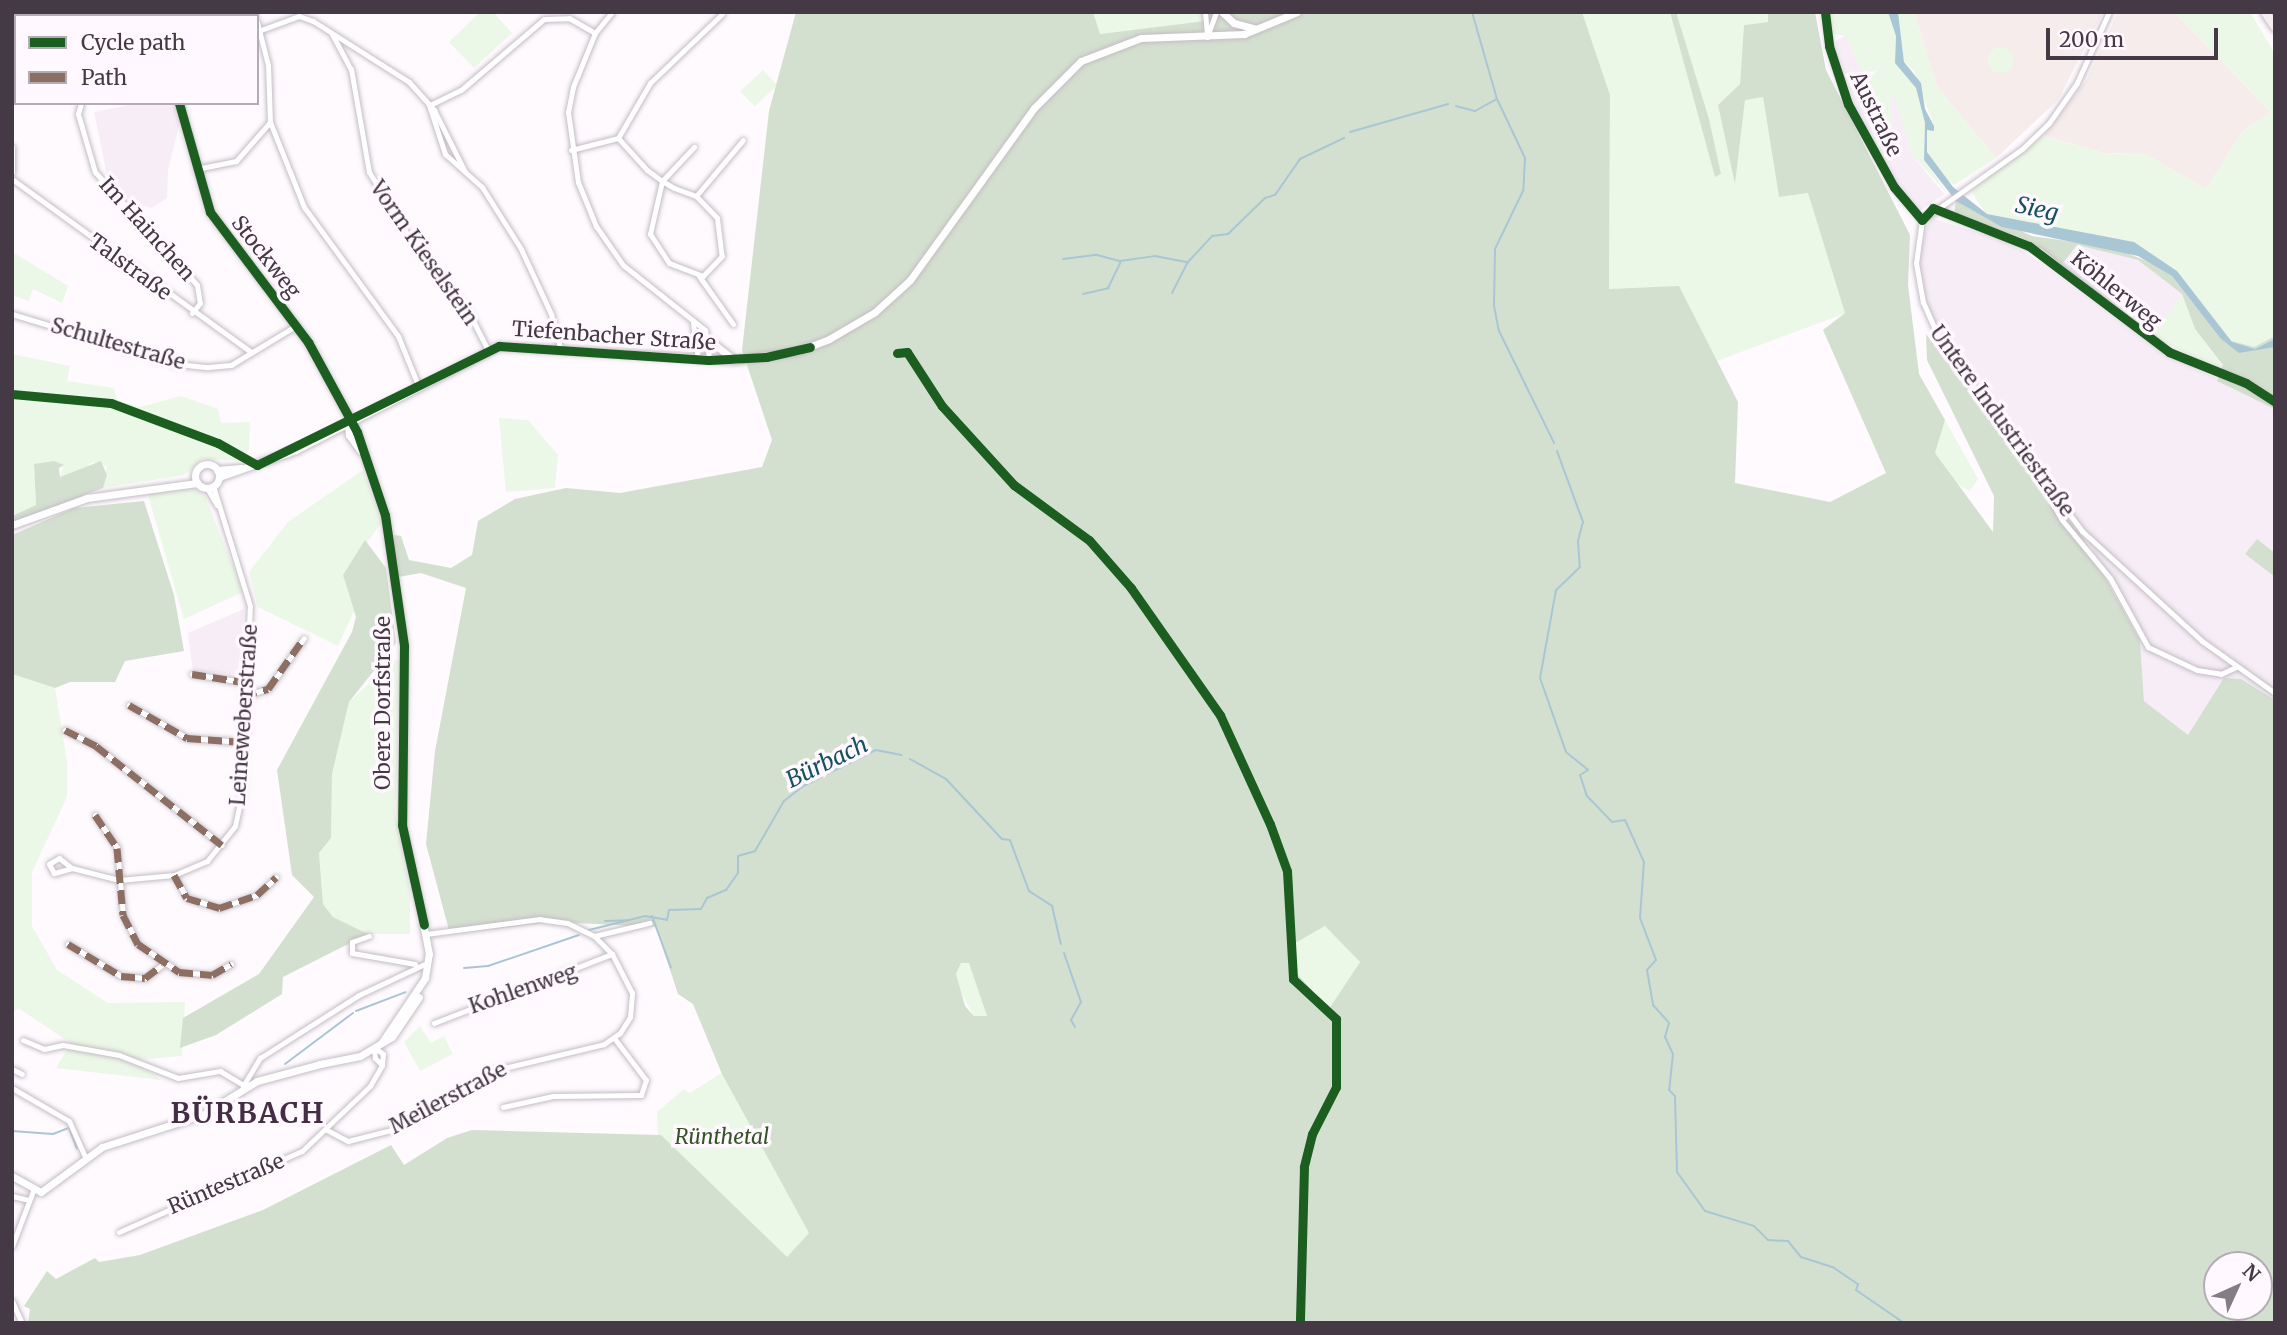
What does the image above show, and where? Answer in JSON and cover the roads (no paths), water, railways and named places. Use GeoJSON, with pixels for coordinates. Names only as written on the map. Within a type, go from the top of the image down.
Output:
{"type":"FeatureCollection","features":[{"type":"Feature","properties":{"kind":"main road"},"geometry":{"type":"LineString","coordinates":[[2265,12],[2275,27]]}},
{"type":"Feature","properties":{"kind":"street"},"geometry":{"type":"LineString","coordinates":[[612,12],[595,33],[573,87],[571,150],[585,202],[608,245],[637,280],[691,320],[710,341],[735,360]]}},
{"type":"Feature","properties":{"kind":"street"},"geometry":{"type":"LineString","coordinates":[[1205,12],[1208,37]]}},
{"type":"Feature","properties":{"kind":"street"},"geometry":{"type":"LineString","coordinates":[[1208,37],[1216,12]]}},
{"type":"Feature","properties":{"kind":"street"},"geometry":{"type":"LineString","coordinates":[[1222,12],[1234,23],[1260,30]]}},
{"type":"Feature","properties":{"kind":"street","name":"Tiefenbacher Straße"},"geometry":{"type":"LineString","coordinates":[[196,479],[204,465],[218,474],[249,467],[348,423],[488,350],[511,344],[698,360],[735,360],[810,347],[866,319],[910,280],[1034,108],[1067,71],[1131,40],[1208,37],[1260,30],[1297,12]]}},
{"type":"Feature","properties":{"kind":"street","name":"Austraße"},"geometry":{"type":"LineString","coordinates":[[1825,12],[1829,46],[1848,104],[1894,187],[1922,220]]}},
{"type":"Feature","properties":{"kind":"street"},"geometry":{"type":"LineString","coordinates":[[1922,220],[1947,198],[2022,149],[2058,113],[2109,12]]}},
{"type":"Feature","properties":{"kind":"street"},"geometry":{"type":"LineString","coordinates":[[261,30],[300,14],[409,82],[429,105],[466,173],[482,187],[521,249],[551,314],[560,347]]}},
{"type":"Feature","properties":{"kind":"street"},"geometry":{"type":"LineString","coordinates":[[571,150],[618,138],[650,83],[722,14]]}},
{"type":"Feature","properties":{"kind":"street"},"geometry":{"type":"LineString","coordinates":[[429,105],[461,90],[532,25],[562,17],[595,33]]}},
{"type":"Feature","properties":{"kind":"street"},"geometry":{"type":"LineString","coordinates":[[259,26],[271,87],[270,122],[304,207],[398,336],[418,385]]}},
{"type":"Feature","properties":{"kind":"street","name":"Vorm Kieselstein"},"geometry":{"type":"LineString","coordinates":[[332,34],[351,69],[369,172],[397,220],[469,313],[488,350]]}},
{"type":"Feature","properties":{"kind":"street","name":"Im Hainchen"},"geometry":{"type":"LineString","coordinates":[[80,105],[78,114],[95,172],[197,285],[200,303],[192,313]]}},
{"type":"Feature","properties":{"kind":"street","name":"Stockweg"},"geometry":{"type":"LineString","coordinates":[[180,106],[196,169],[217,225],[297,326],[348,423]]}},
{"type":"Feature","properties":{"kind":"street"},"geometry":{"type":"LineString","coordinates":[[196,169],[236,161],[270,122]]}},
{"type":"Feature","properties":{"kind":"street"},"geometry":{"type":"LineString","coordinates":[[618,138],[663,181],[696,196],[716,218],[724,239],[718,265],[699,276]]}},
{"type":"Feature","properties":{"kind":"street"},"geometry":{"type":"LineString","coordinates":[[696,196],[743,141]]}},
{"type":"Feature","properties":{"kind":"street"},"geometry":{"type":"LineString","coordinates":[[12,147],[12,172]]}},
{"type":"Feature","properties":{"kind":"street"},"geometry":{"type":"LineString","coordinates":[[694,147],[663,181],[650,234],[669,263],[699,276],[733,324]]}},
{"type":"Feature","properties":{"kind":"street","name":"Talstraße"},"geometry":{"type":"LineString","coordinates":[[12,179],[192,313],[251,351]]}},
{"type":"Feature","properties":{"kind":"street","name":"Köhlerweg"},"geometry":{"type":"LineString","coordinates":[[1933,208],[2040,251],[2161,347],[2275,402]]}},
{"type":"Feature","properties":{"kind":"street","name":"Untere Industriestraße"},"geometry":{"type":"LineString","coordinates":[[1922,220],[1916,270],[1931,325],[2057,501],[2106,556],[2236,667],[2275,693]]}},
{"type":"Feature","properties":{"kind":"street","name":"Schultestraße"},"geometry":{"type":"LineString","coordinates":[[12,314],[177,364],[220,367],[297,326]]}},
{"type":"Feature","properties":{"kind":"street"},"geometry":{"type":"LineString","coordinates":[[691,320],[699,336],[698,360]]}},
{"type":"Feature","properties":{"kind":"street"},"geometry":{"type":"LineString","coordinates":[[709,360],[710,341]]}},
{"type":"Feature","properties":{"kind":"street","name":"Obere Dorfstraße"},"geometry":{"type":"LineString","coordinates":[[33,1191],[49,1188],[102,1147],[191,1120],[243,1087],[371,1049],[407,1022],[419,994],[427,963],[425,930],[401,816],[401,613],[386,522],[362,453],[349,435],[348,423]]}},
{"type":"Feature","properties":{"kind":"street"},"geometry":{"type":"LineString","coordinates":[[12,525],[87,498],[196,479],[210,487],[218,474]]}},
{"type":"Feature","properties":{"kind":"street","name":"Leineweberstraße"},"geometry":{"type":"LineString","coordinates":[[72,868],[120,880],[174,875],[207,861],[222,845],[241,808],[243,682],[250,606],[210,487]]}},
{"type":"Feature","properties":{"kind":"street"},"geometry":{"type":"LineString","coordinates":[[2057,501],[2054,506],[2062,520],[2110,578],[2148,647],[2197,670],[2221,674],[2236,667]]}},
{"type":"Feature","properties":{"kind":"street"},"geometry":{"type":"LineString","coordinates":[[243,696],[268,689],[304,638]]}},
{"type":"Feature","properties":{"kind":"street"},"geometry":{"type":"LineString","coordinates":[[192,674],[243,682]]}},
{"type":"Feature","properties":{"kind":"street"},"geometry":{"type":"LineString","coordinates":[[129,705],[187,738],[243,742]]}},
{"type":"Feature","properties":{"kind":"street"},"geometry":{"type":"LineString","coordinates":[[65,730],[96,746],[222,845]]}},
{"type":"Feature","properties":{"kind":"street"},"geometry":{"type":"LineString","coordinates":[[95,815],[117,848],[125,922],[138,944],[162,965],[206,975],[231,964]]}},
{"type":"Feature","properties":{"kind":"street"},"geometry":{"type":"LineString","coordinates":[[174,875],[187,898],[219,908],[257,895],[276,877]]}},
{"type":"Feature","properties":{"kind":"street"},"geometry":{"type":"LineString","coordinates":[[425,930],[540,919],[594,936],[612,954],[633,1001],[630,1017],[614,1038],[646,1080],[641,1095],[553,1096],[503,1107]]}},
{"type":"Feature","properties":{"kind":"street"},"geometry":{"type":"LineString","coordinates":[[594,936],[649,923]]}},
{"type":"Feature","properties":{"kind":"street"},"geometry":{"type":"LineString","coordinates":[[369,936],[352,942],[352,953],[415,964]]}},
{"type":"Feature","properties":{"kind":"street"},"geometry":{"type":"LineString","coordinates":[[68,944],[121,976],[145,978],[162,965]]}},
{"type":"Feature","properties":{"kind":"street","name":"Kohlenweg"},"geometry":{"type":"LineString","coordinates":[[434,1023],[612,954]]}},
{"type":"Feature","properties":{"kind":"street","name":"Obere Dorfstraße"},"geometry":{"type":"LineString","coordinates":[[243,1087],[260,1058],[415,964],[427,963]]}},
{"type":"Feature","properties":{"kind":"street","name":"Meilerstraße"},"geometry":{"type":"LineString","coordinates":[[327,1130],[342,1140],[372,1137],[414,1120],[496,1070],[614,1038]]}},
{"type":"Feature","properties":{"kind":"street"},"geometry":{"type":"LineString","coordinates":[[23,1040],[44,1049],[62,1045],[118,1055],[178,1078],[220,1071],[243,1087]]}},
{"type":"Feature","properties":{"kind":"street","name":"Rüntestraße"},"geometry":{"type":"LineString","coordinates":[[119,1232],[272,1168],[327,1130],[370,1086],[382,1065],[383,1054],[371,1049]]}},
{"type":"Feature","properties":{"kind":"street"},"geometry":{"type":"LineString","coordinates":[[12,1069],[22,1074]]}},
{"type":"Feature","properties":{"kind":"street"},"geometry":{"type":"LineString","coordinates":[[12,1088],[69,1121],[86,1159]]}},
{"type":"Feature","properties":{"kind":"street"},"geometry":{"type":"LineString","coordinates":[[12,1176],[33,1191],[12,1246]]}},
{"type":"Feature","properties":{"kind":"street"},"geometry":{"type":"LineString","coordinates":[[12,1196],[29,1200]]}},
{"type":"Feature","properties":{"kind":"street"},"geometry":{"type":"LineString","coordinates":[[12,1301],[22,1323]]}},
{"type":"Feature","properties":{"kind":"water"},"geometry":{"type":"Polygon","coordinates":[[[1888,12],[1898,12],[1904,62],[1921,83],[1925,109],[1934,126],[1934,131],[1927,130],[1927,152],[1953,187],[1987,214],[2134,242],[2177,271],[2232,342],[2255,349],[2275,339],[2275,347],[2239,353],[2220,338],[2172,276],[2138,256],[2002,227],[1956,201],[1924,160],[1925,123],[1916,88],[1895,63],[1896,36],[1888,12]]]}},
{"type":"Feature","properties":{"kind":"waterway"},"geometry":{"type":"LineString","coordinates":[[1472,12],[1497,99],[1525,158],[1523,191],[1495,249],[1494,306],[1499,331],[1554,443]]}},
{"type":"Feature","properties":{"kind":"waterway"},"geometry":{"type":"LineString","coordinates":[[1456,106],[1475,111],[1497,99]]}},
{"type":"Feature","properties":{"kind":"waterway"},"geometry":{"type":"LineString","coordinates":[[1350,132],[1448,104]]}},
{"type":"Feature","properties":{"kind":"waterway"},"geometry":{"type":"LineString","coordinates":[[1172,293],[1187,263],[1212,236],[1228,234],[1265,198],[1275,195],[1300,159],[1344,138]]}},
{"type":"Feature","properties":{"kind":"waterway"},"geometry":{"type":"LineString","coordinates":[[1063,259],[1097,255],[1120,261],[1155,256],[1186,262]]}},
{"type":"Feature","properties":{"kind":"waterway"},"geometry":{"type":"LineString","coordinates":[[1083,294],[1108,288],[1120,263]]}},
{"type":"Feature","properties":{"kind":"waterway"},"geometry":{"type":"LineString","coordinates":[[1557,451],[1583,522],[1578,541],[1580,567],[1556,590],[1540,678],[1566,752],[1588,770],[1580,775],[1587,796],[1612,822],[1625,820],[1644,862],[1640,918],[1656,960],[1647,970],[1653,1005],[1669,1023],[1665,1037],[1673,1054],[1669,1090],[1675,1096],[1677,1172],[1705,1211],[1754,1226],[1768,1240],[1788,1241],[1801,1257],[1834,1268],[1858,1284],[1856,1290],[1904,1323]]}},
{"type":"Feature","properties":{"kind":"waterway"},"geometry":{"type":"LineString","coordinates":[[855,761],[856,745]]}},
{"type":"Feature","properties":{"kind":"waterway","name":"Bürbach"},"geometry":{"type":"LineString","coordinates":[[589,930],[645,916],[667,920],[669,910],[701,909],[707,898],[726,890],[738,873],[738,856],[755,851],[784,801],[803,786],[876,750],[902,755]]}},
{"type":"Feature","properties":{"kind":"waterway","name":"Bürbach"},"geometry":{"type":"LineString","coordinates":[[910,759],[946,779],[1002,839],[1010,840],[1029,891],[1052,906],[1061,944]]}},
{"type":"Feature","properties":{"kind":"waterway"},"geometry":{"type":"LineString","coordinates":[[652,916],[671,968]]}},
{"type":"Feature","properties":{"kind":"waterway","name":"Bürbach"},"geometry":{"type":"LineString","coordinates":[[605,921],[629,920]]}},
{"type":"Feature","properties":{"kind":"waterway","name":"Bürbach"},"geometry":{"type":"LineString","coordinates":[[464,968],[488,966],[579,935]]}},
{"type":"Feature","properties":{"kind":"waterway","name":"Bürbach"},"geometry":{"type":"LineString","coordinates":[[1064,953],[1081,1002],[1071,1020],[1075,1027]]}},
{"type":"Feature","properties":{"kind":"waterway","name":"Bürbach"},"geometry":{"type":"LineString","coordinates":[[356,1011],[406,992]]}},
{"type":"Feature","properties":{"kind":"waterway","name":"Bürbach"},"geometry":{"type":"LineString","coordinates":[[285,1064],[353,1013]]}},
{"type":"Feature","properties":{"kind":"waterway","name":"Bürbach"},"geometry":{"type":"LineString","coordinates":[[198,1125],[206,1121]]}},
{"type":"Feature","properties":{"kind":"waterway","name":"Bürbach"},"geometry":{"type":"LineString","coordinates":[[12,1131],[53,1134],[69,1128],[77,1149]]}},
{"type":"Feature","properties":{"kind":"district","name":"BÜRBACH"},"geometry":{"type":"Point","coordinates":[248,1113]}},
{"type":"Feature","properties":{"kind":"water label","name":"Sieg"},"geometry":{"type":"Point","coordinates":[2037,209]}},
{"type":"Feature","properties":{"kind":"park label","name":"Rünthetal"},"geometry":{"type":"Point","coordinates":[722,1137]}}]}
